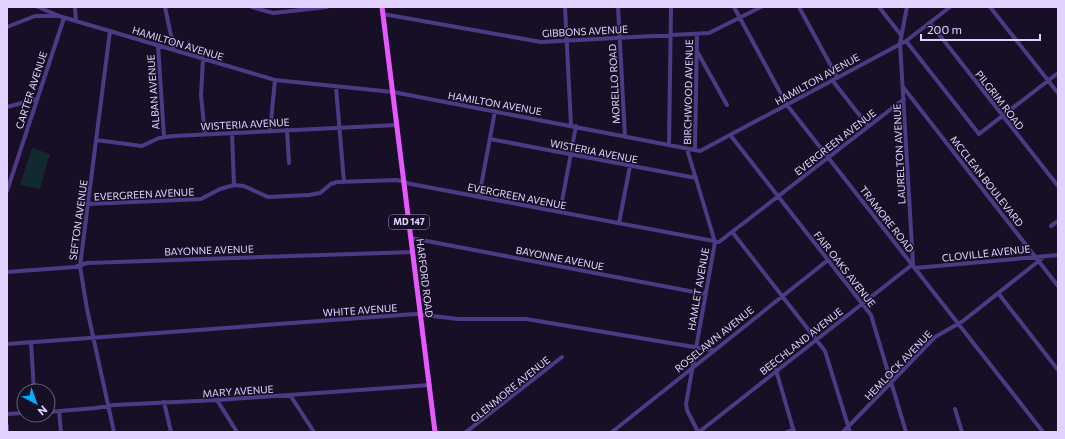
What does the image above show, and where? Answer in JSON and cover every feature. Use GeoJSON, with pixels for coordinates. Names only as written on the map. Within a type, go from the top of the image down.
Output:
{"type":"FeatureCollection","features":[{"type":"Feature","properties":{"kind":"main road","name":"HARFORD ROAD"},"geometry":{"type":"LineString","coordinates":[[382,7],[436,432]]}},
{"type":"Feature","properties":{"kind":"street"},"geometry":{"type":"LineString","coordinates":[[38,7],[61,17]]}},
{"type":"Feature","properties":{"kind":"street"},"geometry":{"type":"LineString","coordinates":[[75,7],[76,21]]}},
{"type":"Feature","properties":{"kind":"street"},"geometry":{"type":"LineString","coordinates":[[165,7],[174,50]]}},
{"type":"Feature","properties":{"kind":"street"},"geometry":{"type":"LineString","coordinates":[[252,7],[276,13],[328,7]]}},
{"type":"Feature","properties":{"kind":"street"},"geometry":{"type":"LineString","coordinates":[[560,212],[574,126],[565,7]]}},
{"type":"Feature","properties":{"kind":"street","name":"MORELLO ROAD"},"geometry":{"type":"LineString","coordinates":[[618,7],[625,136]]}},
{"type":"Feature","properties":{"kind":"street"},"geometry":{"type":"LineString","coordinates":[[669,144],[671,7]]}},
{"type":"Feature","properties":{"kind":"street","name":"TRAMORE ROAD"},"geometry":{"type":"LineString","coordinates":[[734,7],[787,104],[1043,432]]}},
{"type":"Feature","properties":{"kind":"street","name":"GIBBONS AVENUE"},"geometry":{"type":"LineString","coordinates":[[383,14],[537,42],[671,36],[714,32],[761,7]]}},
{"type":"Feature","properties":{"kind":"street"},"geometry":{"type":"LineString","coordinates":[[799,7],[837,77]]}},
{"type":"Feature","properties":{"kind":"street"},"geometry":{"type":"LineString","coordinates":[[879,7],[901,35]]}},
{"type":"Feature","properties":{"kind":"street","name":"LAURELTON AVENUE"},"geometry":{"type":"LineString","coordinates":[[907,7],[900,43],[914,266]]}},
{"type":"Feature","properties":{"kind":"street","name":"HAMILTON AVENUE"},"geometry":{"type":"LineString","coordinates":[[7,27],[35,16],[61,17],[275,80],[393,92],[669,144],[687,149],[703,150],[900,43],[906,42],[950,7]]}},
{"type":"Feature","properties":{"kind":"street"},"geometry":{"type":"LineString","coordinates":[[990,7],[1058,93]]}},
{"type":"Feature","properties":{"kind":"street","name":"CARTER AVENUE"},"geometry":{"type":"LineString","coordinates":[[7,191],[37,99],[61,17]]}},
{"type":"Feature","properties":{"kind":"street","name":"PILGRIM ROAD"},"geometry":{"type":"LineString","coordinates":[[930,23],[1058,186]]}},
{"type":"Feature","properties":{"kind":"street","name":"SEFTON AVENUE"},"geometry":{"type":"LineString","coordinates":[[110,31],[80,266],[87,309],[114,432]]}},
{"type":"Feature","properties":{"kind":"street","name":"BIRCHWOOD AVENUE"},"geometry":{"type":"LineString","coordinates":[[695,150],[697,34]]}},
{"type":"Feature","properties":{"kind":"street"},"geometry":{"type":"LineString","coordinates":[[906,42],[979,134],[1058,73]]}},
{"type":"Feature","properties":{"kind":"street","name":"ALBAN AVENUE"},"geometry":{"type":"LineString","coordinates":[[158,45],[164,137]]}},
{"type":"Feature","properties":{"kind":"street"},"geometry":{"type":"LineString","coordinates":[[697,52],[727,105]]}},
{"type":"Feature","properties":{"kind":"street"},"geometry":{"type":"LineString","coordinates":[[203,58],[201,96],[205,134]]}},
{"type":"Feature","properties":{"kind":"street"},"geometry":{"type":"LineString","coordinates":[[270,131],[275,80]]}},
{"type":"Feature","properties":{"kind":"street"},"geometry":{"type":"LineString","coordinates":[[832,80],[868,126]]}},
{"type":"Feature","properties":{"kind":"street","name":"MCCLEAN BOULEVARD"},"geometry":{"type":"LineString","coordinates":[[903,86],[1058,286]]}},
{"type":"Feature","properties":{"kind":"street"},"geometry":{"type":"LineString","coordinates":[[336,87],[344,182]]}},
{"type":"Feature","properties":{"kind":"street"},"geometry":{"type":"LineString","coordinates":[[7,107],[37,99]]}},
{"type":"Feature","properties":{"kind":"street","name":"EVERGREEN AVENUE"},"geometry":{"type":"LineString","coordinates":[[88,204],[202,199],[220,189],[234,185],[244,186],[263,195],[272,197],[317,194],[331,184],[344,182],[397,180],[478,197],[721,242],[904,99]]}},
{"type":"Feature","properties":{"kind":"street"},"geometry":{"type":"LineString","coordinates":[[478,197],[495,111]]}},
{"type":"Feature","properties":{"kind":"street","name":"WISTERIA AVENUE"},"geometry":{"type":"LineString","coordinates":[[96,140],[138,146],[149,144],[164,137],[397,125]]}},
{"type":"Feature","properties":{"kind":"street"},"geometry":{"type":"LineString","coordinates":[[288,130],[289,163]]}},
{"type":"Feature","properties":{"kind":"street"},"geometry":{"type":"LineString","coordinates":[[232,133],[234,185]]}},
{"type":"Feature","properties":{"kind":"street","name":"FAIR OAKS AVENUE"},"geometry":{"type":"LineString","coordinates":[[731,136],[873,320],[906,432]]}},
{"type":"Feature","properties":{"kind":"street","name":"WISTERIA AVENUE"},"geometry":{"type":"LineString","coordinates":[[490,139],[696,178]]}},
{"type":"Feature","properties":{"kind":"street","name":"HAMLET AVENUE"},"geometry":{"type":"LineString","coordinates":[[687,149],[715,242],[686,407],[699,432]]}},
{"type":"Feature","properties":{"kind":"street"},"geometry":{"type":"LineString","coordinates":[[619,223],[630,166]]}},
{"type":"Feature","properties":{"kind":"street"},"geometry":{"type":"LineString","coordinates":[[1051,226],[1058,221]]}},
{"type":"Feature","properties":{"kind":"street"},"geometry":{"type":"LineString","coordinates":[[733,233],[827,355],[849,430]]}},
{"type":"Feature","properties":{"kind":"street","name":"BAYONNE AVENUE"},"geometry":{"type":"LineString","coordinates":[[411,238],[705,294]]}},
{"type":"Feature","properties":{"kind":"street","name":"BAYONNE AVENUE"},"geometry":{"type":"LineString","coordinates":[[7,272],[80,266],[87,263],[413,252]]}},
{"type":"Feature","properties":{"kind":"street","name":"CLOVILLE AVENUE"},"geometry":{"type":"LineString","coordinates":[[914,266],[1058,255]]}},
{"type":"Feature","properties":{"kind":"street","name":"HEMLOCK AVENUE"},"geometry":{"type":"LineString","coordinates":[[843,432],[849,430],[935,337],[958,324],[1045,256]]}},
{"type":"Feature","properties":{"kind":"street","name":"ROSELAWN AVENUE"},"geometry":{"type":"LineString","coordinates":[[612,432],[712,350],[828,260]]}},
{"type":"Feature","properties":{"kind":"street","name":"BEECHLAND AVENUE"},"geometry":{"type":"LineString","coordinates":[[699,432],[816,339],[914,266]]}},
{"type":"Feature","properties":{"kind":"street"},"geometry":{"type":"LineString","coordinates":[[998,293],[1058,370]]}},
{"type":"Feature","properties":{"kind":"street","name":"WHITE AVENUE"},"geometry":{"type":"LineString","coordinates":[[7,344],[421,314],[458,319],[526,318],[712,350]]}},
{"type":"Feature","properties":{"kind":"street"},"geometry":{"type":"LineString","coordinates":[[31,342],[34,383]]}},
{"type":"Feature","properties":{"kind":"street","name":"GLENMORE AVENUE"},"geometry":{"type":"LineString","coordinates":[[466,432],[562,357]]}},
{"type":"Feature","properties":{"kind":"street"},"geometry":{"type":"LineString","coordinates":[[776,370],[794,431],[787,432]]}},
{"type":"Feature","properties":{"kind":"street","name":"MARY AVENUE"},"geometry":{"type":"LineString","coordinates":[[56,411],[108,406],[217,400],[430,384]]}},
{"type":"Feature","properties":{"kind":"street"},"geometry":{"type":"LineString","coordinates":[[290,395],[314,432]]}},
{"type":"Feature","properties":{"kind":"street"},"geometry":{"type":"LineString","coordinates":[[217,400],[237,432]]}},
{"type":"Feature","properties":{"kind":"street"},"geometry":{"type":"LineString","coordinates":[[164,402],[171,432]]}},
{"type":"Feature","properties":{"kind":"street"},"geometry":{"type":"LineString","coordinates":[[955,409],[962,432]]}},
{"type":"Feature","properties":{"kind":"street"},"geometry":{"type":"LineString","coordinates":[[59,411],[61,432]]}},
{"type":"Feature","properties":{"kind":"street"},"geometry":{"type":"LineString","coordinates":[[7,425],[7,432]]}},
{"type":"Feature","properties":{"kind":"green space"},"geometry":{"type":"Polygon","coordinates":[[[32,148],[50,154],[40,189],[20,185],[32,148]]]}}]}
